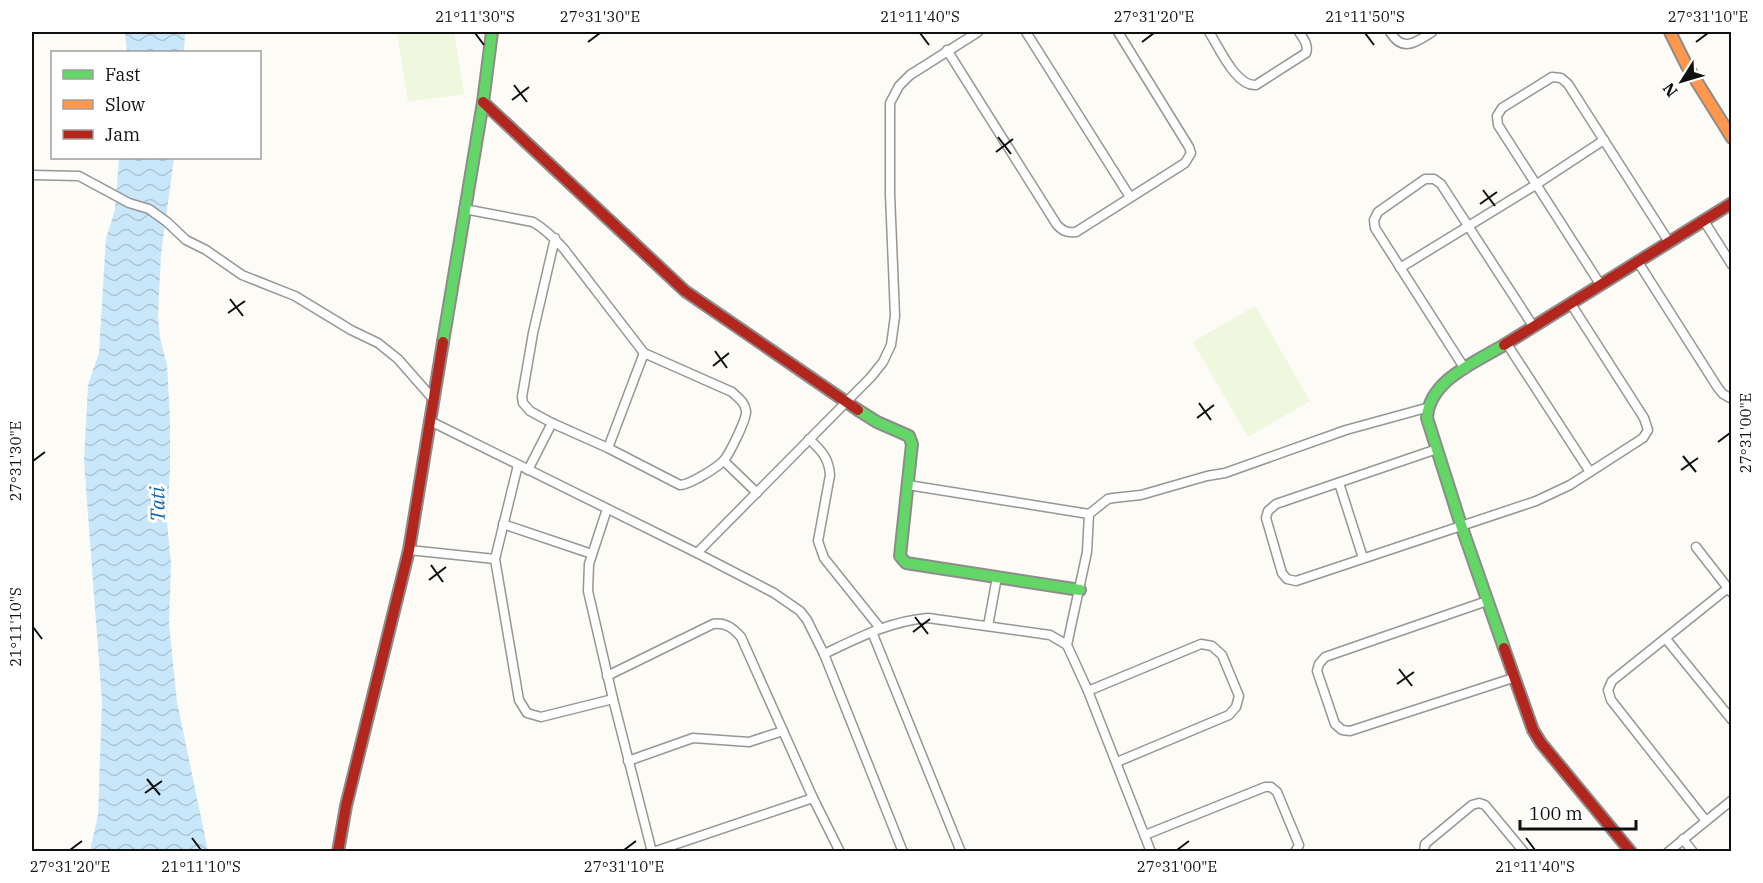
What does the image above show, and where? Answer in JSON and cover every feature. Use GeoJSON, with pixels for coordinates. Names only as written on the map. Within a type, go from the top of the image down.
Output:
{"type":"FeatureCollection","features":[{"type":"Feature","properties":{"kind":"street"},"geometry":{"type":"LineString","coordinates":[[338,852],[346,806],[409,549],[483,102],[492,32]]}},
{"type":"Feature","properties":{"kind":"street"},"geometry":{"type":"LineString","coordinates":[[697,553],[883,362],[891,345],[895,316],[890,194],[890,103],[903,81],[947,50],[978,32]]}},
{"type":"Feature","properties":{"kind":"street"},"geometry":{"type":"LineString","coordinates":[[1026,32],[1130,197]]}},
{"type":"Feature","properties":{"kind":"street"},"geometry":{"type":"LineString","coordinates":[[947,50],[1056,225],[1062,231],[1069,233],[1076,232],[1185,163],[1191,153],[1118,32]]}},
{"type":"Feature","properties":{"kind":"street"},"geometry":{"type":"LineString","coordinates":[[1209,32],[1239,79],[1249,86],[1256,85],[1306,53],[1306,43],[1299,32]]}},
{"type":"Feature","properties":{"kind":"street"},"geometry":{"type":"LineString","coordinates":[[1390,32],[1394,38],[1408,45],[1414,44],[1432,32]]}},
{"type":"Feature","properties":{"kind":"street"},"geometry":{"type":"LineString","coordinates":[[1670,32],[1687,66],[1728,124],[1731,138]]}},
{"type":"Feature","properties":{"kind":"street"},"geometry":{"type":"LineString","coordinates":[[1600,284],[1538,184],[1498,125],[1497,116],[1502,108],[1552,77],[1561,78],[1568,84],[1669,242]]}},
{"type":"Feature","properties":{"kind":"street"},"geometry":{"type":"LineString","coordinates":[[483,102],[685,291],[845,402],[877,422],[909,436],[912,444],[900,556],[902,560],[906,563],[1080,590]]}},
{"type":"Feature","properties":{"kind":"street"},"geometry":{"type":"LineString","coordinates":[[1400,268],[1538,184],[1604,140]]}},
{"type":"Feature","properties":{"kind":"street"},"geometry":{"type":"LineString","coordinates":[[32,175],[79,176],[129,203],[149,209],[186,240],[206,250],[242,275],[295,296],[351,330],[378,342],[398,359],[434,400]]}},
{"type":"Feature","properties":{"kind":"street"},"geometry":{"type":"LineString","coordinates":[[1465,369],[1375,228],[1374,220],[1378,212],[1425,179],[1434,179],[1441,184],[1533,326]]}},
{"type":"Feature","properties":{"kind":"street"},"geometry":{"type":"LineString","coordinates":[[1631,852],[1541,743],[1526,715],[1461,525],[1427,418],[1426,408],[1429,399],[1437,390],[1465,369],[1731,203]]}},
{"type":"Feature","properties":{"kind":"street"},"geometry":{"type":"LineString","coordinates":[[464,209],[533,222],[555,238],[644,353],[732,392],[742,401],[746,412],[744,421],[724,461],[690,483],[680,484],[530,411],[522,397],[533,333],[555,238]]}},
{"type":"Feature","properties":{"kind":"street"},"geometry":{"type":"LineString","coordinates":[[1704,221],[1731,265]]}},
{"type":"Feature","properties":{"kind":"street"},"geometry":{"type":"LineString","coordinates":[[1638,262],[1718,388],[1731,399]]}},
{"type":"Feature","properties":{"kind":"street"},"geometry":{"type":"LineString","coordinates":[[1437,449],[1276,504],[1268,511],[1266,518],[1282,573],[1287,579],[1296,581],[1536,501],[1570,485],[1643,438],[1648,430],[1644,418],[1570,304]]}},
{"type":"Feature","properties":{"kind":"street"},"geometry":{"type":"LineString","coordinates":[[1507,344],[1590,472]]}},
{"type":"Feature","properties":{"kind":"street"},"geometry":{"type":"LineString","coordinates":[[608,448],[644,353]]}},
{"type":"Feature","properties":{"kind":"street"},"geometry":{"type":"LineString","coordinates":[[908,485],[1089,514],[1108,499],[1141,495],[1207,476],[1225,474],[1346,430],[1426,408]]}},
{"type":"Feature","properties":{"kind":"street"},"geometry":{"type":"LineString","coordinates":[[430,421],[697,553],[789,602],[807,620],[824,654],[903,852]]}},
{"type":"Feature","properties":{"kind":"street"},"geometry":{"type":"LineString","coordinates":[[528,470],[552,423]]}},
{"type":"Feature","properties":{"kind":"street"},"geometry":{"type":"LineString","coordinates":[[809,439],[822,451],[830,466],[818,541],[820,548],[824,558],[876,630],[961,852]]}},
{"type":"Feature","properties":{"kind":"street"},"geometry":{"type":"LineString","coordinates":[[724,461],[757,492]]}},
{"type":"Feature","properties":{"kind":"street"},"geometry":{"type":"LineString","coordinates":[[518,465],[495,559],[519,700],[527,713],[541,717],[613,699]]}},
{"type":"Feature","properties":{"kind":"street"},"geometry":{"type":"LineString","coordinates":[[1339,483],[1364,558]]}},
{"type":"Feature","properties":{"kind":"street"},"geometry":{"type":"LineString","coordinates":[[607,509],[589,564],[588,591],[652,852],[813,798]]}},
{"type":"Feature","properties":{"kind":"street"},"geometry":{"type":"LineString","coordinates":[[1067,645],[1087,552],[1089,514]]}},
{"type":"Feature","properties":{"kind":"street"},"geometry":{"type":"LineString","coordinates":[[503,524],[592,554]]}},
{"type":"Feature","properties":{"kind":"street"},"geometry":{"type":"LineString","coordinates":[[1696,548],[1730,590],[1612,681],[1608,695],[1706,821]]}},
{"type":"Feature","properties":{"kind":"street"},"geometry":{"type":"LineString","coordinates":[[409,549],[495,559]]}},
{"type":"Feature","properties":{"kind":"street"},"geometry":{"type":"LineString","coordinates":[[988,626],[997,577]]}},
{"type":"Feature","properties":{"kind":"street"},"geometry":{"type":"LineString","coordinates":[[1488,601],[1326,657],[1319,664],[1317,671],[1331,714],[1335,724],[1342,730],[1350,731],[1514,678]]}},
{"type":"Feature","properties":{"kind":"street"},"geometry":{"type":"LineString","coordinates":[[824,654],[876,630],[928,618],[1050,634],[1067,645],[1088,691],[1152,852]]}},
{"type":"Feature","properties":{"kind":"street"},"geometry":{"type":"LineString","coordinates":[[607,676],[712,624],[720,623],[734,630],[741,638],[813,798],[840,852]]}},
{"type":"Feature","properties":{"kind":"street"},"geometry":{"type":"LineString","coordinates":[[1666,639],[1731,720]]}},
{"type":"Feature","properties":{"kind":"street"},"geometry":{"type":"LineString","coordinates":[[1088,691],[1201,644],[1212,646],[1222,655],[1239,696],[1236,707],[1229,715],[1117,762]]}},
{"type":"Feature","properties":{"kind":"street"},"geometry":{"type":"LineString","coordinates":[[628,761],[693,738],[749,742],[783,731]]}},
{"type":"Feature","properties":{"kind":"street"},"geometry":{"type":"LineString","coordinates":[[1145,835],[1265,787],[1271,787],[1277,792],[1299,845],[1295,852]]}},
{"type":"Feature","properties":{"kind":"street"},"geometry":{"type":"LineString","coordinates":[[1668,852],[1731,801]]}},
{"type":"Feature","properties":{"kind":"street"},"geometry":{"type":"LineString","coordinates":[[1424,852],[1425,844],[1472,804],[1479,803],[1485,805],[1524,852]]}},
{"type":"Feature","properties":{"kind":"street"},"geometry":{"type":"LineString","coordinates":[[1683,839],[1693,852]]}},
{"type":"Feature","properties":{"kind":"green space"},"geometry":{"type":"Polygon","coordinates":[[[397,32],[454,32],[464,94],[408,102],[397,32]]]}},
{"type":"Feature","properties":{"kind":"green space"},"geometry":{"type":"Polygon","coordinates":[[[1255,306],[1310,401],[1248,437],[1193,342],[1255,306]]]}},
{"type":"Feature","properties":{"kind":"water"},"geometry":{"type":"Polygon","coordinates":[[[125,32],[185,32],[184,51],[127,51],[125,32]]]}},
{"type":"Feature","properties":{"kind":"water","name":"Tati"},"geometry":{"type":"Polygon","coordinates":[[[119,159],[174,159],[161,254],[158,316],[160,338],[167,365],[170,419],[167,522],[171,563],[169,624],[177,702],[208,851],[90,851],[98,815],[102,702],[84,461],[88,385],[99,353],[106,238],[115,210],[119,159]]]}},
{"type":"Feature","properties":{"kind":"traffic: fast"},"geometry":{"type":"LineString","coordinates":[[443,342],[483,102],[492,32]]}},
{"type":"Feature","properties":{"kind":"traffic: fast"},"geometry":{"type":"LineString","coordinates":[[1504,345],[1468,366],[1445,383],[1436,393],[1427,418],[1504,648]]}},
{"type":"Feature","properties":{"kind":"traffic: fast"},"geometry":{"type":"LineString","coordinates":[[858,410],[877,422],[909,436],[912,444],[900,556],[906,563],[1080,590]]}},
{"type":"Feature","properties":{"kind":"traffic: slow"},"geometry":{"type":"LineString","coordinates":[[1670,32],[1687,66],[1732,138]]}},
{"type":"Feature","properties":{"kind":"traffic: jam"},"geometry":{"type":"LineString","coordinates":[[483,102],[685,291],[858,410]]}},
{"type":"Feature","properties":{"kind":"traffic: jam"},"geometry":{"type":"LineString","coordinates":[[1504,345],[1732,203]]}},
{"type":"Feature","properties":{"kind":"traffic: jam"},"geometry":{"type":"LineString","coordinates":[[338,852],[346,806],[409,550],[443,342]]}},
{"type":"Feature","properties":{"kind":"traffic: jam"},"geometry":{"type":"LineString","coordinates":[[1504,648],[1533,730],[1541,743],[1631,852]]}}]}
